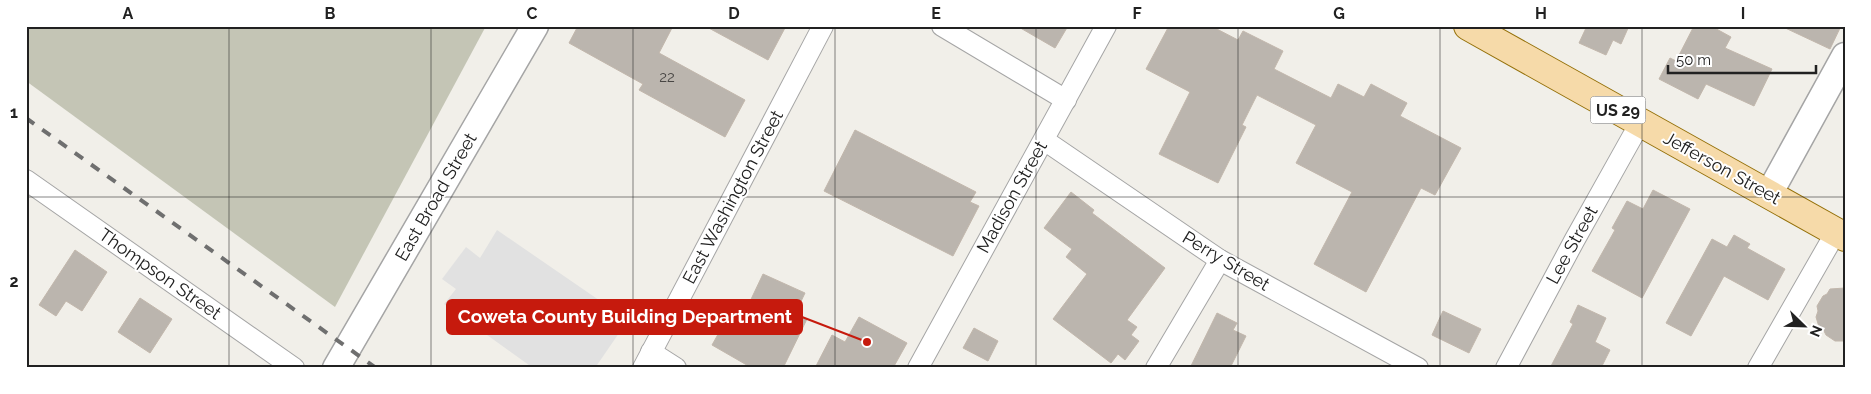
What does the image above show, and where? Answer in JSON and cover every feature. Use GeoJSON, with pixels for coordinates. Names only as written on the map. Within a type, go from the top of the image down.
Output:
{"type":"FeatureCollection","features":[{"type":"Feature","properties":{"kind":"main road","name":"Jefferson Street"},"geometry":{"type":"LineString","coordinates":[[1468,26],[1840,234]]}},
{"type":"Feature","properties":{"kind":"street","name":"East Broad Street"},"geometry":{"type":"LineString","coordinates":[[336,368],[535,26]]}},
{"type":"Feature","properties":{"kind":"street","name":"East Washington Street"},"geometry":{"type":"LineString","coordinates":[[647,360],[822,26]]}},
{"type":"Feature","properties":{"kind":"street"},"geometry":{"type":"LineString","coordinates":[[942,26],[1066,100]]}},
{"type":"Feature","properties":{"kind":"street","name":"Madison Street"},"geometry":{"type":"LineString","coordinates":[[918,368],[1106,26]]}},
{"type":"Feature","properties":{"kind":"street"},"geometry":{"type":"LineString","coordinates":[[1769,194],[1845,56]]}},
{"type":"Feature","properties":{"kind":"street","name":"Lee Street"},"geometry":{"type":"LineString","coordinates":[[1506,368],[1640,123]]}},
{"type":"Feature","properties":{"kind":"street","name":"Perry Street"},"geometry":{"type":"LineString","coordinates":[[1044,140],[1220,260],[1418,368]]}},
{"type":"Feature","properties":{"kind":"street","name":"Thompson Street"},"geometry":{"type":"LineString","coordinates":[[26,180],[294,368]]}},
{"type":"Feature","properties":{"kind":"street"},"geometry":{"type":"LineString","coordinates":[[1758,368],[1840,234]]}},
{"type":"Feature","properties":{"kind":"street"},"geometry":{"type":"LineString","coordinates":[[1156,368],[1220,260]]}},
{"type":"Feature","properties":{"kind":"street"},"geometry":{"type":"LineString","coordinates":[[647,360],[676,368]]}},
{"type":"Feature","properties":{"kind":"shaded area"},"geometry":{"type":"Polygon","coordinates":[[[26,26],[486,26],[335,307],[26,81],[26,26]]]}},
{"type":"Feature","properties":{"kind":"shaded area"},"geometry":{"type":"Polygon","coordinates":[[[497,230],[628,320],[595,368],[533,368],[444,304],[456,289],[442,279],[466,247],[480,258],[497,230]]]}},
{"type":"Feature","properties":{"kind":"building"},"geometry":{"type":"Polygon","coordinates":[[[578,26],[673,26],[659,53],[745,100],[725,137],[639,90],[643,84],[569,43],[578,26]]]}},
{"type":"Feature","properties":{"kind":"building"},"geometry":{"type":"Polygon","coordinates":[[[705,26],[786,26],[768,60],[705,26]]]}},
{"type":"Feature","properties":{"kind":"building"},"geometry":{"type":"Polygon","coordinates":[[[1017,26],[1068,26],[1055,48],[1017,26]]]}},
{"type":"Feature","properties":{"kind":"building"},"geometry":{"type":"Polygon","coordinates":[[[1169,26],[1211,26],[1238,40],[1243,31],[1283,51],[1274,69],[1331,98],[1338,84],[1364,97],[1371,84],[1407,103],[1400,116],[1461,148],[1435,195],[1421,188],[1366,292],[1314,264],[1352,192],[1296,163],[1316,125],[1257,95],[1242,125],[1246,127],[1218,183],[1159,154],[1190,92],[1146,69],[1169,26]]]}},
{"type":"Feature","properties":{"kind":"building"},"geometry":{"type":"Polygon","coordinates":[[[1583,26],[1629,26],[1621,44],[1613,40],[1606,55],[1579,43],[1586,28],[1583,26]]]}},
{"type":"Feature","properties":{"kind":"building"},"geometry":{"type":"Polygon","coordinates":[[[1694,26],[1711,26],[1731,37],[1725,48],[1772,69],[1754,106],[1706,84],[1698,99],[1659,79],[1670,58],[1676,61],[1694,26]]]}},
{"type":"Feature","properties":{"kind":"building"},"geometry":{"type":"Polygon","coordinates":[[[1781,26],[1841,26],[1830,49],[1781,26]]]}},
{"type":"Feature","properties":{"kind":"building"},"geometry":{"type":"Polygon","coordinates":[[[855,130],[976,192],[970,202],[979,206],[953,256],[824,191],[855,130]]]}},
{"type":"Feature","properties":{"kind":"building"},"geometry":{"type":"Polygon","coordinates":[[[1653,190],[1690,209],[1642,298],[1592,271],[1615,230],[1612,228],[1627,201],[1643,209],[1653,190]]]}},
{"type":"Feature","properties":{"kind":"building"},"geometry":{"type":"Polygon","coordinates":[[[1071,192],[1094,210],[1092,213],[1165,268],[1127,320],[1137,327],[1131,335],[1139,341],[1125,360],[1118,354],[1111,363],[1053,319],[1087,274],[1066,257],[1072,249],[1044,228],[1071,192]]]}},
{"type":"Feature","properties":{"kind":"building"},"geometry":{"type":"Polygon","coordinates":[[[1734,235],[1750,244],[1747,248],[1785,269],[1768,300],[1724,276],[1691,336],[1666,323],[1712,239],[1727,247],[1734,235]]]}},
{"type":"Feature","properties":{"kind":"building"},"geometry":{"type":"Polygon","coordinates":[[[75,250],[107,272],[82,311],[66,301],[56,316],[39,305],[75,250]]]}},
{"type":"Feature","properties":{"kind":"building"},"geometry":{"type":"Polygon","coordinates":[[[763,274],[805,293],[795,314],[807,319],[783,368],[752,368],[712,345],[734,306],[745,312],[763,274]]]}},
{"type":"Feature","properties":{"kind":"building"},"geometry":{"type":"Polygon","coordinates":[[[1845,288],[1845,341],[1835,341],[1819,327],[1816,317],[1817,306],[1830,289],[1845,288]]]}},
{"type":"Feature","properties":{"kind":"building"},"geometry":{"type":"Polygon","coordinates":[[[140,298],[172,319],[150,353],[118,332],[140,298]]]}},
{"type":"Feature","properties":{"kind":"building"},"geometry":{"type":"Polygon","coordinates":[[[1578,305],[1606,318],[1595,342],[1610,350],[1601,368],[1550,368],[1573,324],[1570,322],[1578,305]]]}},
{"type":"Feature","properties":{"kind":"building"},"geometry":{"type":"Polygon","coordinates":[[[1443,311],[1481,329],[1469,353],[1432,335],[1443,311]]]}},
{"type":"Feature","properties":{"kind":"building"},"geometry":{"type":"Polygon","coordinates":[[[1217,313],[1237,323],[1233,330],[1246,336],[1230,368],[1190,368],[1217,313]]]}},
{"type":"Feature","properties":{"kind":"building"},"geometry":{"type":"Polygon","coordinates":[[[859,317],[907,343],[893,368],[815,368],[832,335],[845,342],[859,317]]]}},
{"type":"Feature","properties":{"kind":"building"},"geometry":{"type":"Polygon","coordinates":[[[974,328],[998,341],[988,361],[963,348],[974,328]]]}},
{"type":"Feature","properties":{"kind":"railway"},"geometry":{"type":"LineString","coordinates":[[26,118],[376,368]]}},
{"type":"Feature","properties":{"kind":"place","name":"Coweta County Building Department"},"geometry":{"type":"Point","coordinates":[867,342]}}]}
